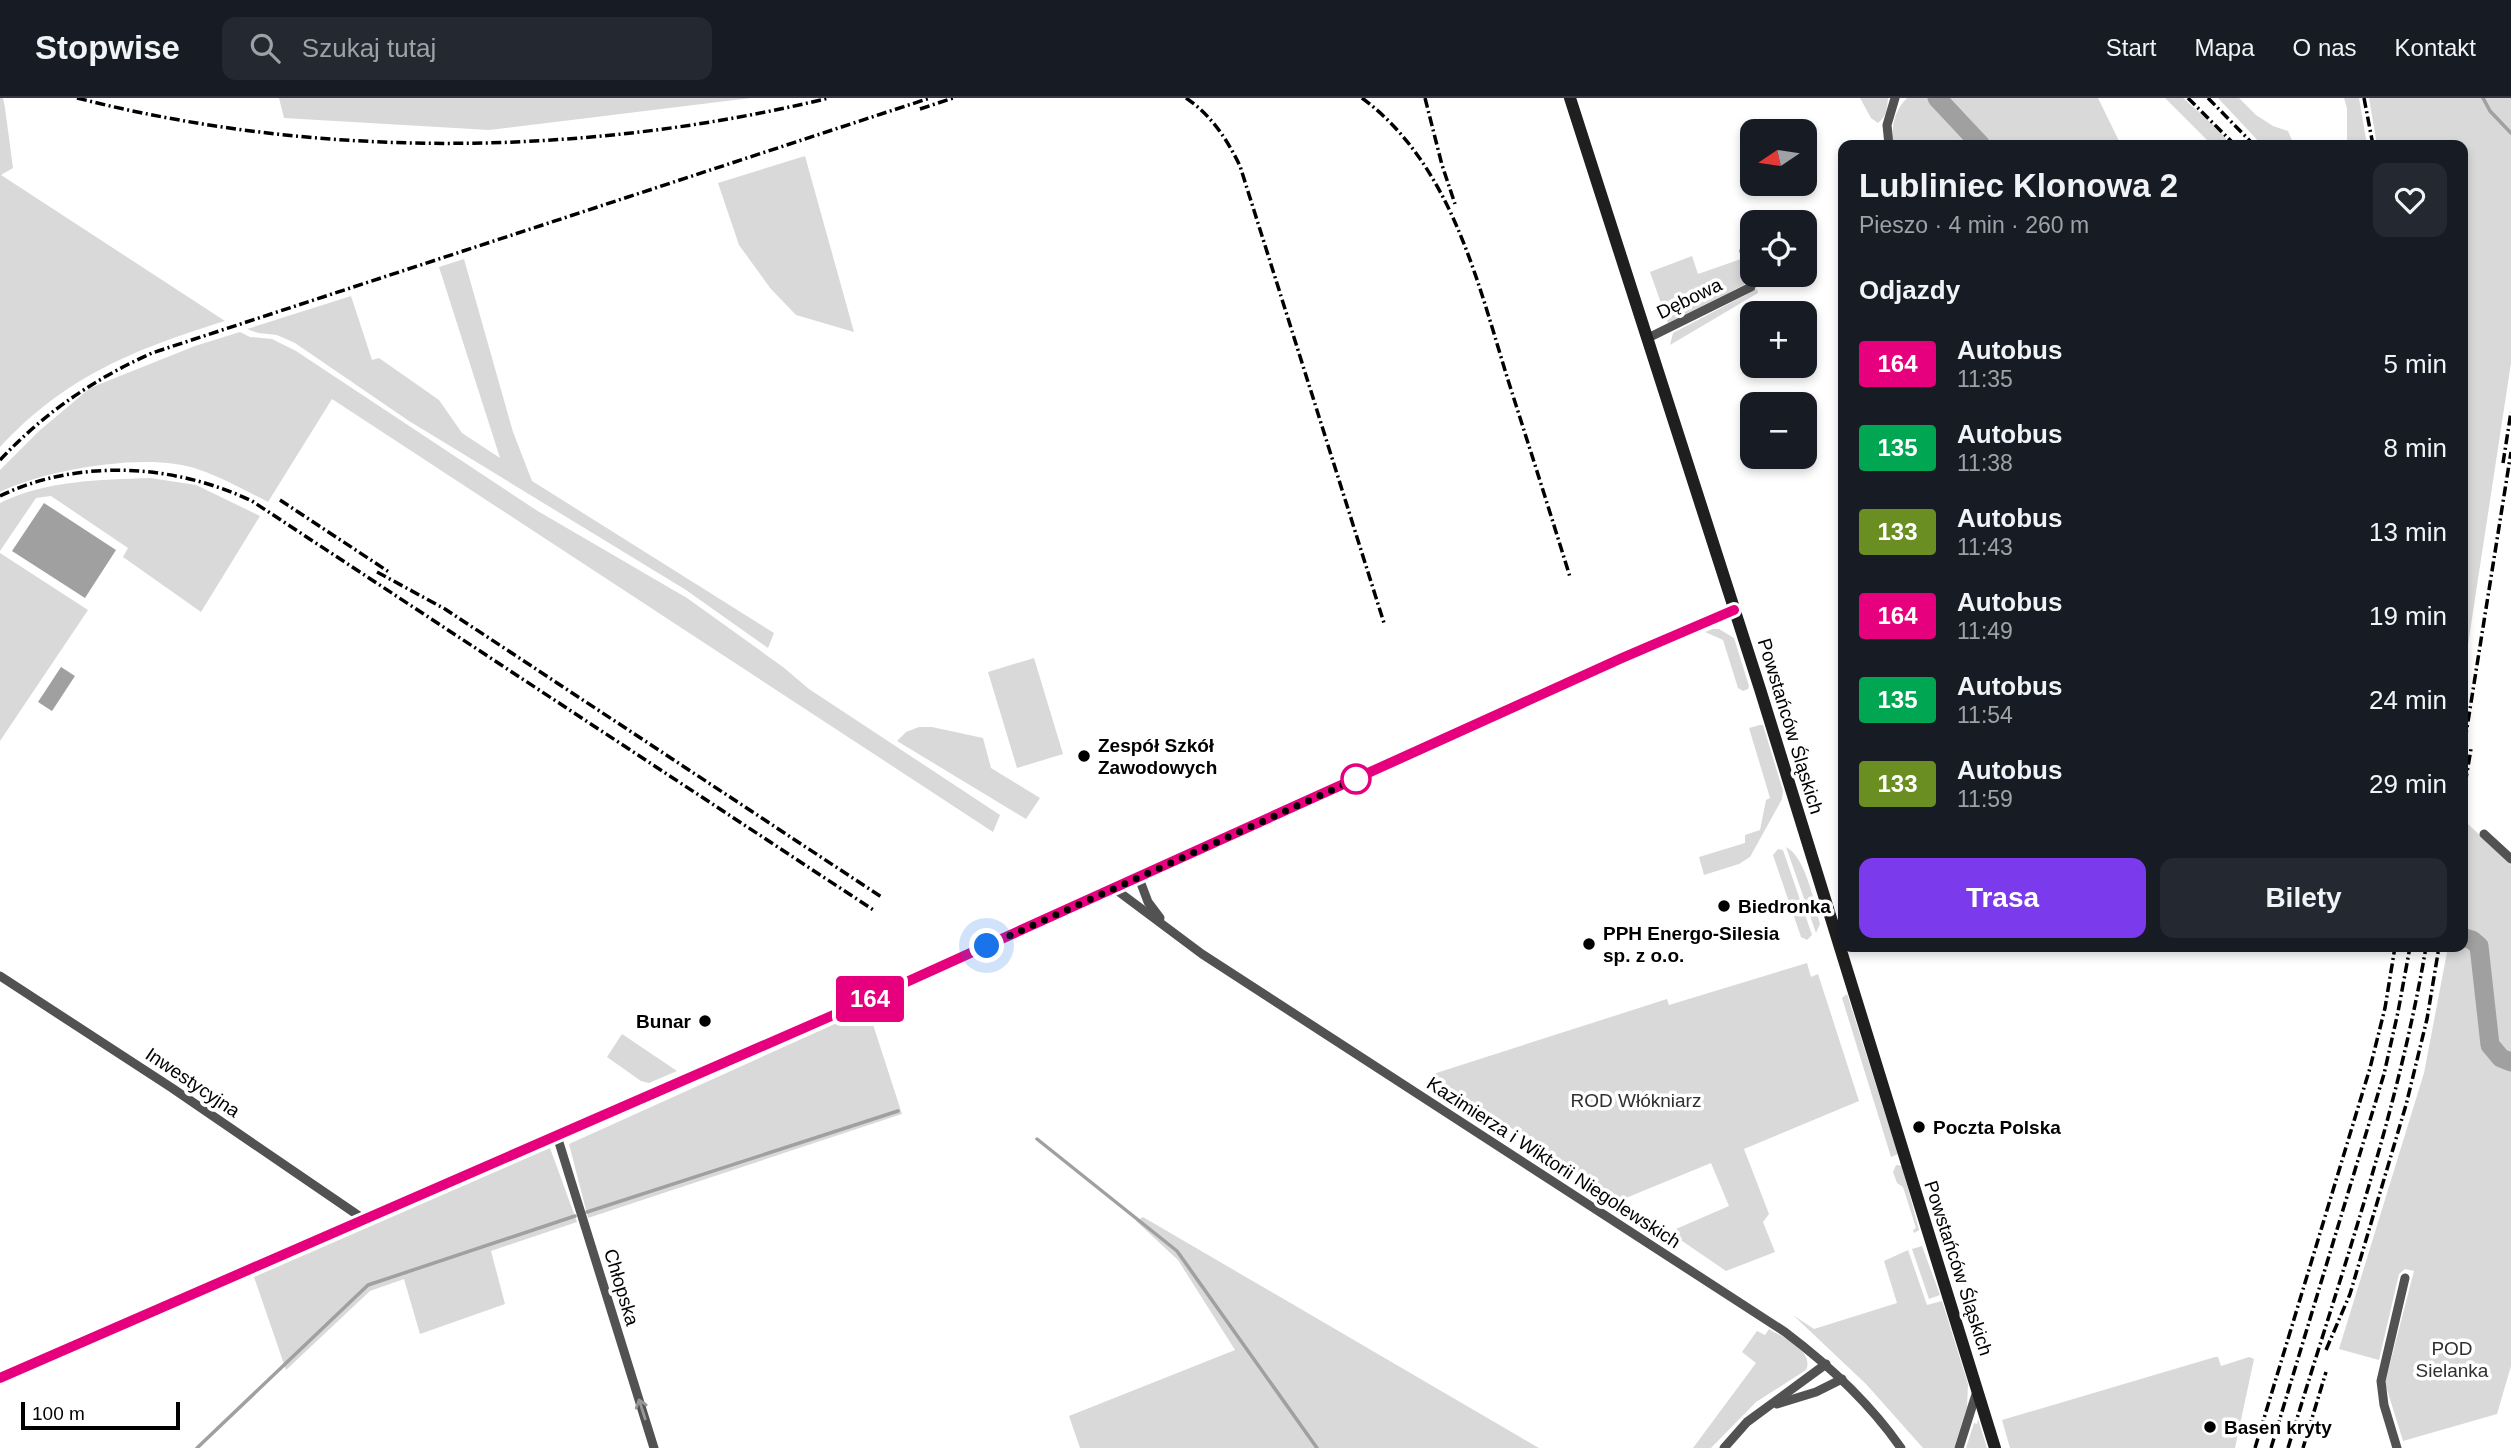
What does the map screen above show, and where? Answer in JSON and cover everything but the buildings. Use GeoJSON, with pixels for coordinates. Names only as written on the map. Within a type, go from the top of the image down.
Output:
{"type":"FeatureCollection","features":[{"type":"Feature","properties":{"kind":"main road","name":"Powstańców Śląskich"},"geometry":{"type":"LineString","coordinates":[[1570,98],[1838,942]]}},
{"type":"Feature","properties":{"kind":"main road","name":"Powstańców Śląskich"},"geometry":{"type":"LineString","coordinates":[[1841,952],[1995,1448]]}},
{"type":"Feature","properties":{"kind":"street"},"geometry":{"type":"LineString","coordinates":[[1888,140],[1887,125],[1895,98]]}},
{"type":"Feature","properties":{"kind":"street","name":"Dębowa"},"geometry":{"type":"LineString","coordinates":[[1648,338],[1749,287]]}},
{"type":"Feature","properties":{"kind":"street"},"geometry":{"type":"LineString","coordinates":[[0,1378],[829,1017],[1622,658],[1734,610]]}},
{"type":"Feature","properties":{"kind":"street"},"geometry":{"type":"LineString","coordinates":[[2484,834],[2511,859]]}},
{"type":"Feature","properties":{"kind":"street"},"geometry":{"type":"LineString","coordinates":[[1139,878],[1149,902],[1168,928]]}},
{"type":"Feature","properties":{"kind":"street","name":"Kazimierza i Wiktorii Niegolewskich"},"geometry":{"type":"LineString","coordinates":[[1115,888],[1202,954],[1785,1332],[1842,1379],[1872,1410],[1901,1448]]}},
{"type":"Feature","properties":{"kind":"street","name":"Inwestycyjna"},"geometry":{"type":"LineString","coordinates":[[0,976],[172,1088],[365,1220]]}},
{"type":"Feature","properties":{"kind":"street","name":"Chłopska"},"geometry":{"type":"LineString","coordinates":[[557,1136],[654,1448]]}},
{"type":"Feature","properties":{"kind":"street"},"geometry":{"type":"LineString","coordinates":[[2397,1448],[2384,1405],[2381,1381],[2405,1278]]}},
{"type":"Feature","properties":{"kind":"street"},"geometry":{"type":"LineString","coordinates":[[1724,1448],[1747,1422],[1826,1364]]}},
{"type":"Feature","properties":{"kind":"street"},"geometry":{"type":"LineString","coordinates":[[1768,1407],[1816,1392],[1842,1379]]}},
{"type":"Feature","properties":{"kind":"street"},"geometry":{"type":"LineString","coordinates":[[1959,1448],[1978,1389]]}},
{"type":"Feature","properties":{"kind":"green space"},"geometry":{"type":"Polygon","coordinates":[[[0,98],[3,98],[5,108],[13,168],[1,175],[225,321],[132,354],[76,383],[25,422],[0,447],[0,98]]]}},
{"type":"Feature","properties":{"kind":"green space"},"geometry":{"type":"Polygon","coordinates":[[[279,98],[751,98],[489,130],[284,118],[279,98]]]}},
{"type":"Feature","properties":{"kind":"green space"},"geometry":{"type":"Polygon","coordinates":[[[1860,98],[1888,98],[1885,115],[1878,123],[1871,118],[1860,98]]]}},
{"type":"Feature","properties":{"kind":"green space"},"geometry":{"type":"Polygon","coordinates":[[[1907,98],[2098,98],[2119,140],[1893,140],[1894,120],[1907,98]]]}},
{"type":"Feature","properties":{"kind":"green space"},"geometry":{"type":"Polygon","coordinates":[[[2165,98],[2183,98],[2227,140],[2207,140],[2165,98]]]}},
{"type":"Feature","properties":{"kind":"green space"},"geometry":{"type":"Polygon","coordinates":[[[2218,98],[2239,98],[2256,115],[2273,126],[2288,131],[2292,140],[2257,140],[2218,98]]]}},
{"type":"Feature","properties":{"kind":"green space"},"geometry":{"type":"Polygon","coordinates":[[[2344,98],[2359,98],[2366,140],[2347,140],[2347,108],[2344,98]]]}},
{"type":"Feature","properties":{"kind":"green space"},"geometry":{"type":"Polygon","coordinates":[[[2369,98],[2511,98],[2511,363],[2468,645],[2468,140],[2376,140],[2369,98]]]}},
{"type":"Feature","properties":{"kind":"green space"},"geometry":{"type":"Polygon","coordinates":[[[805,156],[854,332],[796,315],[771,289],[739,245],[718,183],[805,156]]]}},
{"type":"Feature","properties":{"kind":"green space"},"geometry":{"type":"Polygon","coordinates":[[[1692,256],[1698,274],[1740,259],[1740,287],[1668,323],[1650,272],[1692,256]]]}},
{"type":"Feature","properties":{"kind":"green space"},"geometry":{"type":"Polygon","coordinates":[[[464,259],[513,432],[532,481],[774,633],[768,648],[686,590],[409,421],[295,343],[277,335],[247,329],[351,296],[372,360],[379,358],[439,400],[462,433],[500,458],[439,267],[464,259]]]}},
{"type":"Feature","properties":{"kind":"green space"},"geometry":{"type":"Polygon","coordinates":[[[1757,289],[1758,293],[1740,301],[1740,304],[1670,345],[1673,333],[1757,289]]]}},
{"type":"Feature","properties":{"kind":"green space"},"geometry":{"type":"Polygon","coordinates":[[[240,332],[250,337],[272,339],[296,351],[536,510],[687,598],[809,689],[1000,815],[993,832],[332,399],[268,502],[200,470],[155,462],[99,465],[71,470],[44,476],[0,492],[0,470],[39,431],[90,388],[195,346],[240,332]]]}},
{"type":"Feature","properties":{"kind":"green space"},"geometry":{"type":"Polygon","coordinates":[[[150,478],[196,485],[260,516],[201,612],[123,557],[128,548],[51,496],[36,498],[0,551],[0,503],[18,495],[54,486],[150,478]]]}},
{"type":"Feature","properties":{"kind":"green space"},"geometry":{"type":"Polygon","coordinates":[[[0,553],[88,610],[0,741],[0,553]]]}},
{"type":"Feature","properties":{"kind":"green space"},"geometry":{"type":"Polygon","coordinates":[[[1719,629],[1734,638],[1748,689],[1743,691],[1738,688],[1723,640],[1705,632],[1719,629]]]}},
{"type":"Feature","properties":{"kind":"green space"},"geometry":{"type":"Polygon","coordinates":[[[1034,658],[1063,754],[1017,768],[988,672],[1034,658]]]}},
{"type":"Feature","properties":{"kind":"green space"},"geometry":{"type":"Polygon","coordinates":[[[1763,725],[1783,791],[1782,799],[1750,857],[1739,864],[1704,875],[1699,857],[1745,843],[1745,835],[1760,830],[1766,800],[1770,798],[1749,728],[1763,725]]]}},
{"type":"Feature","properties":{"kind":"green space"},"geometry":{"type":"Polygon","coordinates":[[[919,727],[932,727],[983,738],[991,768],[1040,798],[1026,819],[897,741],[906,732],[919,727]]]}},
{"type":"Feature","properties":{"kind":"green space","name":"POD Sielanka"},"geometry":{"type":"Polygon","coordinates":[[[2468,824],[2511,865],[2511,1366],[2497,1414],[2403,1441],[2385,1383],[2414,1271],[2405,1269],[2399,1274],[2379,1360],[2339,1349],[2424,1073],[2447,952],[2468,952],[2468,824]]]}},
{"type":"Feature","properties":{"kind":"green space"},"geometry":{"type":"Polygon","coordinates":[[[1786,847],[1799,860],[1808,881],[1820,924],[1816,933],[1786,847]]]}},
{"type":"Feature","properties":{"kind":"green space"},"geometry":{"type":"Polygon","coordinates":[[[1778,849],[1783,850],[1812,935],[1807,940],[1801,937],[1773,855],[1778,849]]]}},
{"type":"Feature","properties":{"kind":"green space","name":"ROD Włókniarz"},"geometry":{"type":"Polygon","coordinates":[[[1807,963],[1811,977],[1818,974],[1859,1101],[1744,1149],[1769,1214],[1763,1222],[1775,1252],[1726,1271],[1669,1232],[1729,1206],[1711,1163],[1621,1200],[1430,1075],[1667,999],[1669,1005],[1807,963]]]}},
{"type":"Feature","properties":{"kind":"green space"},"geometry":{"type":"Polygon","coordinates":[[[1847,994],[1898,1154],[1891,1157],[1842,998],[1847,994]]]}},
{"type":"Feature","properties":{"kind":"green space"},"geometry":{"type":"Polygon","coordinates":[[[868,1009],[902,1114],[588,1218],[569,1144],[868,1009]]]}},
{"type":"Feature","properties":{"kind":"green space"},"geometry":{"type":"Polygon","coordinates":[[[622,1034],[677,1071],[649,1083],[641,1081],[607,1057],[622,1034]]]}},
{"type":"Feature","properties":{"kind":"green space"},"geometry":{"type":"Polygon","coordinates":[[[550,1148],[577,1222],[491,1251],[505,1304],[420,1334],[404,1279],[370,1291],[286,1370],[254,1277],[550,1148]]]}},
{"type":"Feature","properties":{"kind":"green space"},"geometry":{"type":"Polygon","coordinates":[[[1896,1165],[1902,1166],[1919,1230],[1914,1233],[1916,1228],[1903,1187],[1897,1183],[1893,1172],[1896,1165]]]}},
{"type":"Feature","properties":{"kind":"green space"},"geometry":{"type":"Polygon","coordinates":[[[1143,1217],[1539,1448],[1080,1448],[1069,1416],[1235,1350],[1178,1260],[1136,1221],[1143,1217]]]}},
{"type":"Feature","properties":{"kind":"green space"},"geometry":{"type":"Polygon","coordinates":[[[1922,1246],[1940,1295],[1929,1299],[1912,1249],[1922,1246]]]}},
{"type":"Feature","properties":{"kind":"green space"},"geometry":{"type":"Polygon","coordinates":[[[1908,1250],[1927,1305],[1942,1301],[1968,1384],[1967,1407],[1954,1448],[1923,1448],[1866,1384],[1793,1315],[1814,1329],[1897,1303],[1884,1261],[1908,1250]]]}},
{"type":"Feature","properties":{"kind":"green space"},"geometry":{"type":"Polygon","coordinates":[[[1769,1329],[1802,1351],[1808,1363],[1806,1370],[1756,1402],[1711,1448],[1693,1448],[1756,1363],[1742,1352],[1757,1331],[1765,1335],[1769,1329]]]}},
{"type":"Feature","properties":{"kind":"green space"},"geometry":{"type":"Polygon","coordinates":[[[2218,1357],[2221,1366],[2249,1357],[2254,1359],[2235,1448],[2010,1448],[2002,1420],[2218,1357]]]}},
{"type":"Feature","properties":{"kind":"green space"},"geometry":{"type":"Polygon","coordinates":[[[1978,1419],[1987,1448],[1966,1448],[1974,1423],[1977,1424],[1978,1419]]]}},
{"type":"Feature","properties":{"kind":"shaded area"},"geometry":{"type":"Polygon","coordinates":[[[44,503],[116,550],[85,598],[12,551],[44,503]]]}},
{"type":"Feature","properties":{"kind":"shaded area"},"geometry":{"type":"Polygon","coordinates":[[[61,667],[75,676],[52,711],[38,702],[61,667]]]}},
{"type":"Feature","properties":{"kind":"waterway"},"geometry":{"type":"LineString","coordinates":[[1937,98],[1976,140]]}},
{"type":"Feature","properties":{"kind":"waterway"},"geometry":{"type":"LineString","coordinates":[[2483,98],[2490,111],[2511,133]]}},
{"type":"Feature","properties":{"kind":"waterway"},"geometry":{"type":"LineString","coordinates":[[2468,939],[2479,946],[2490,1045],[2501,1058],[2511,1062]]}},
{"type":"Feature","properties":{"kind":"waterway"},"geometry":{"type":"LineString","coordinates":[[587,1212],[898,1111]]}},
{"type":"Feature","properties":{"kind":"waterway"},"geometry":{"type":"LineString","coordinates":[[1037,1139],[1177,1251],[1317,1448]]}},
{"type":"Feature","properties":{"kind":"waterway"},"geometry":{"type":"LineString","coordinates":[[197,1448],[368,1285],[575,1216]]}},
{"type":"Feature","properties":{"kind":"railway"},"geometry":{"type":"LineString","coordinates":[[77,98],[169,118],[263,132],[358,141],[453,143],[548,140],[643,132],[737,117],[829,98]]}},
{"type":"Feature","properties":{"kind":"railway"},"geometry":{"type":"LineString","coordinates":[[0,460],[52,412],[110,374],[152,353],[930,98]]}},
{"type":"Feature","properties":{"kind":"railway"},"geometry":{"type":"LineString","coordinates":[[920,109],[953,98]]}},
{"type":"Feature","properties":{"kind":"railway"},"geometry":{"type":"LineString","coordinates":[[1186,98],[1218,128],[1240,166],[1384,623]]}},
{"type":"Feature","properties":{"kind":"railway"},"geometry":{"type":"LineString","coordinates":[[1362,98],[1393,125],[1418,156],[1457,226],[1485,303],[1570,577]]}},
{"type":"Feature","properties":{"kind":"railway"},"geometry":{"type":"LineString","coordinates":[[1425,98],[1455,204]]}},
{"type":"Feature","properties":{"kind":"railway"},"geometry":{"type":"LineString","coordinates":[[2188,98],[2230,140]]}},
{"type":"Feature","properties":{"kind":"railway"},"geometry":{"type":"LineString","coordinates":[[2208,98],[2249,140]]}},
{"type":"Feature","properties":{"kind":"railway"},"geometry":{"type":"LineString","coordinates":[[2364,98],[2372,140]]}},
{"type":"Feature","properties":{"kind":"railway"},"geometry":{"type":"LineString","coordinates":[[2503,463],[2511,412]]}},
{"type":"Feature","properties":{"kind":"railway"},"geometry":{"type":"LineString","coordinates":[[2468,721],[2511,452]]}},
{"type":"Feature","properties":{"kind":"railway"},"geometry":{"type":"LineString","coordinates":[[0,496],[30,484],[62,476],[126,470],[191,479],[252,501],[875,911]]}},
{"type":"Feature","properties":{"kind":"railway"},"geometry":{"type":"LineString","coordinates":[[280,500],[389,572]]}},
{"type":"Feature","properties":{"kind":"railway"},"geometry":{"type":"LineString","coordinates":[[377,572],[445,609],[883,898]]}},
{"type":"Feature","properties":{"kind":"railway"},"geometry":{"type":"LineString","coordinates":[[2468,767],[2471,749]]}},
{"type":"Feature","properties":{"kind":"railway"},"geometry":{"type":"LineString","coordinates":[[2255,1448],[2370,1068],[2385,1008],[2394,952]]}},
{"type":"Feature","properties":{"kind":"railway"},"geometry":{"type":"LineString","coordinates":[[2271,1448],[2384,1074],[2409,952]]}},
{"type":"Feature","properties":{"kind":"railway"},"geometry":{"type":"LineString","coordinates":[[2288,1448],[2383,1137],[2414,1011],[2425,952]]}},
{"type":"Feature","properties":{"kind":"railway"},"geometry":{"type":"LineString","coordinates":[[2326,1350],[2350,1294],[2406,1105],[2427,1019],[2438,952]]}},
{"type":"Feature","properties":{"kind":"railway"},"geometry":{"type":"LineString","coordinates":[[2303,1448],[2326,1372]]}},
{"type":"Feature","properties":{"kind":"bus line","name":"164"},"geometry":{"type":"LineString","coordinates":[[0,1378],[829,1017],[1622,658],[1734,610]]}},
{"type":"Feature","properties":{"kind":"place","name":"Zespół Szkół Zawodowych"},"geometry":{"type":"Point","coordinates":[1084,756]}},
{"type":"Feature","properties":{"kind":"place","name":"Biedronka"},"geometry":{"type":"Point","coordinates":[1724,906]}},
{"type":"Feature","properties":{"kind":"place","name":"PPH Energo-Silesia sp. z o.o."},"geometry":{"type":"Point","coordinates":[1589,944]}},
{"type":"Feature","properties":{"kind":"place","name":"Bunar"},"geometry":{"type":"Point","coordinates":[705,1021]}},
{"type":"Feature","properties":{"kind":"place","name":"Poczta Polska"},"geometry":{"type":"Point","coordinates":[1919,1127]}},
{"type":"Feature","properties":{"kind":"place","name":"Basen kryty"},"geometry":{"type":"Point","coordinates":[2210,1427]}},
{"type":"Feature","properties":{"kind":"route"},"geometry":{"type":"LineString","coordinates":[[987,946],[1363,776],[1356,779]]}}]}
